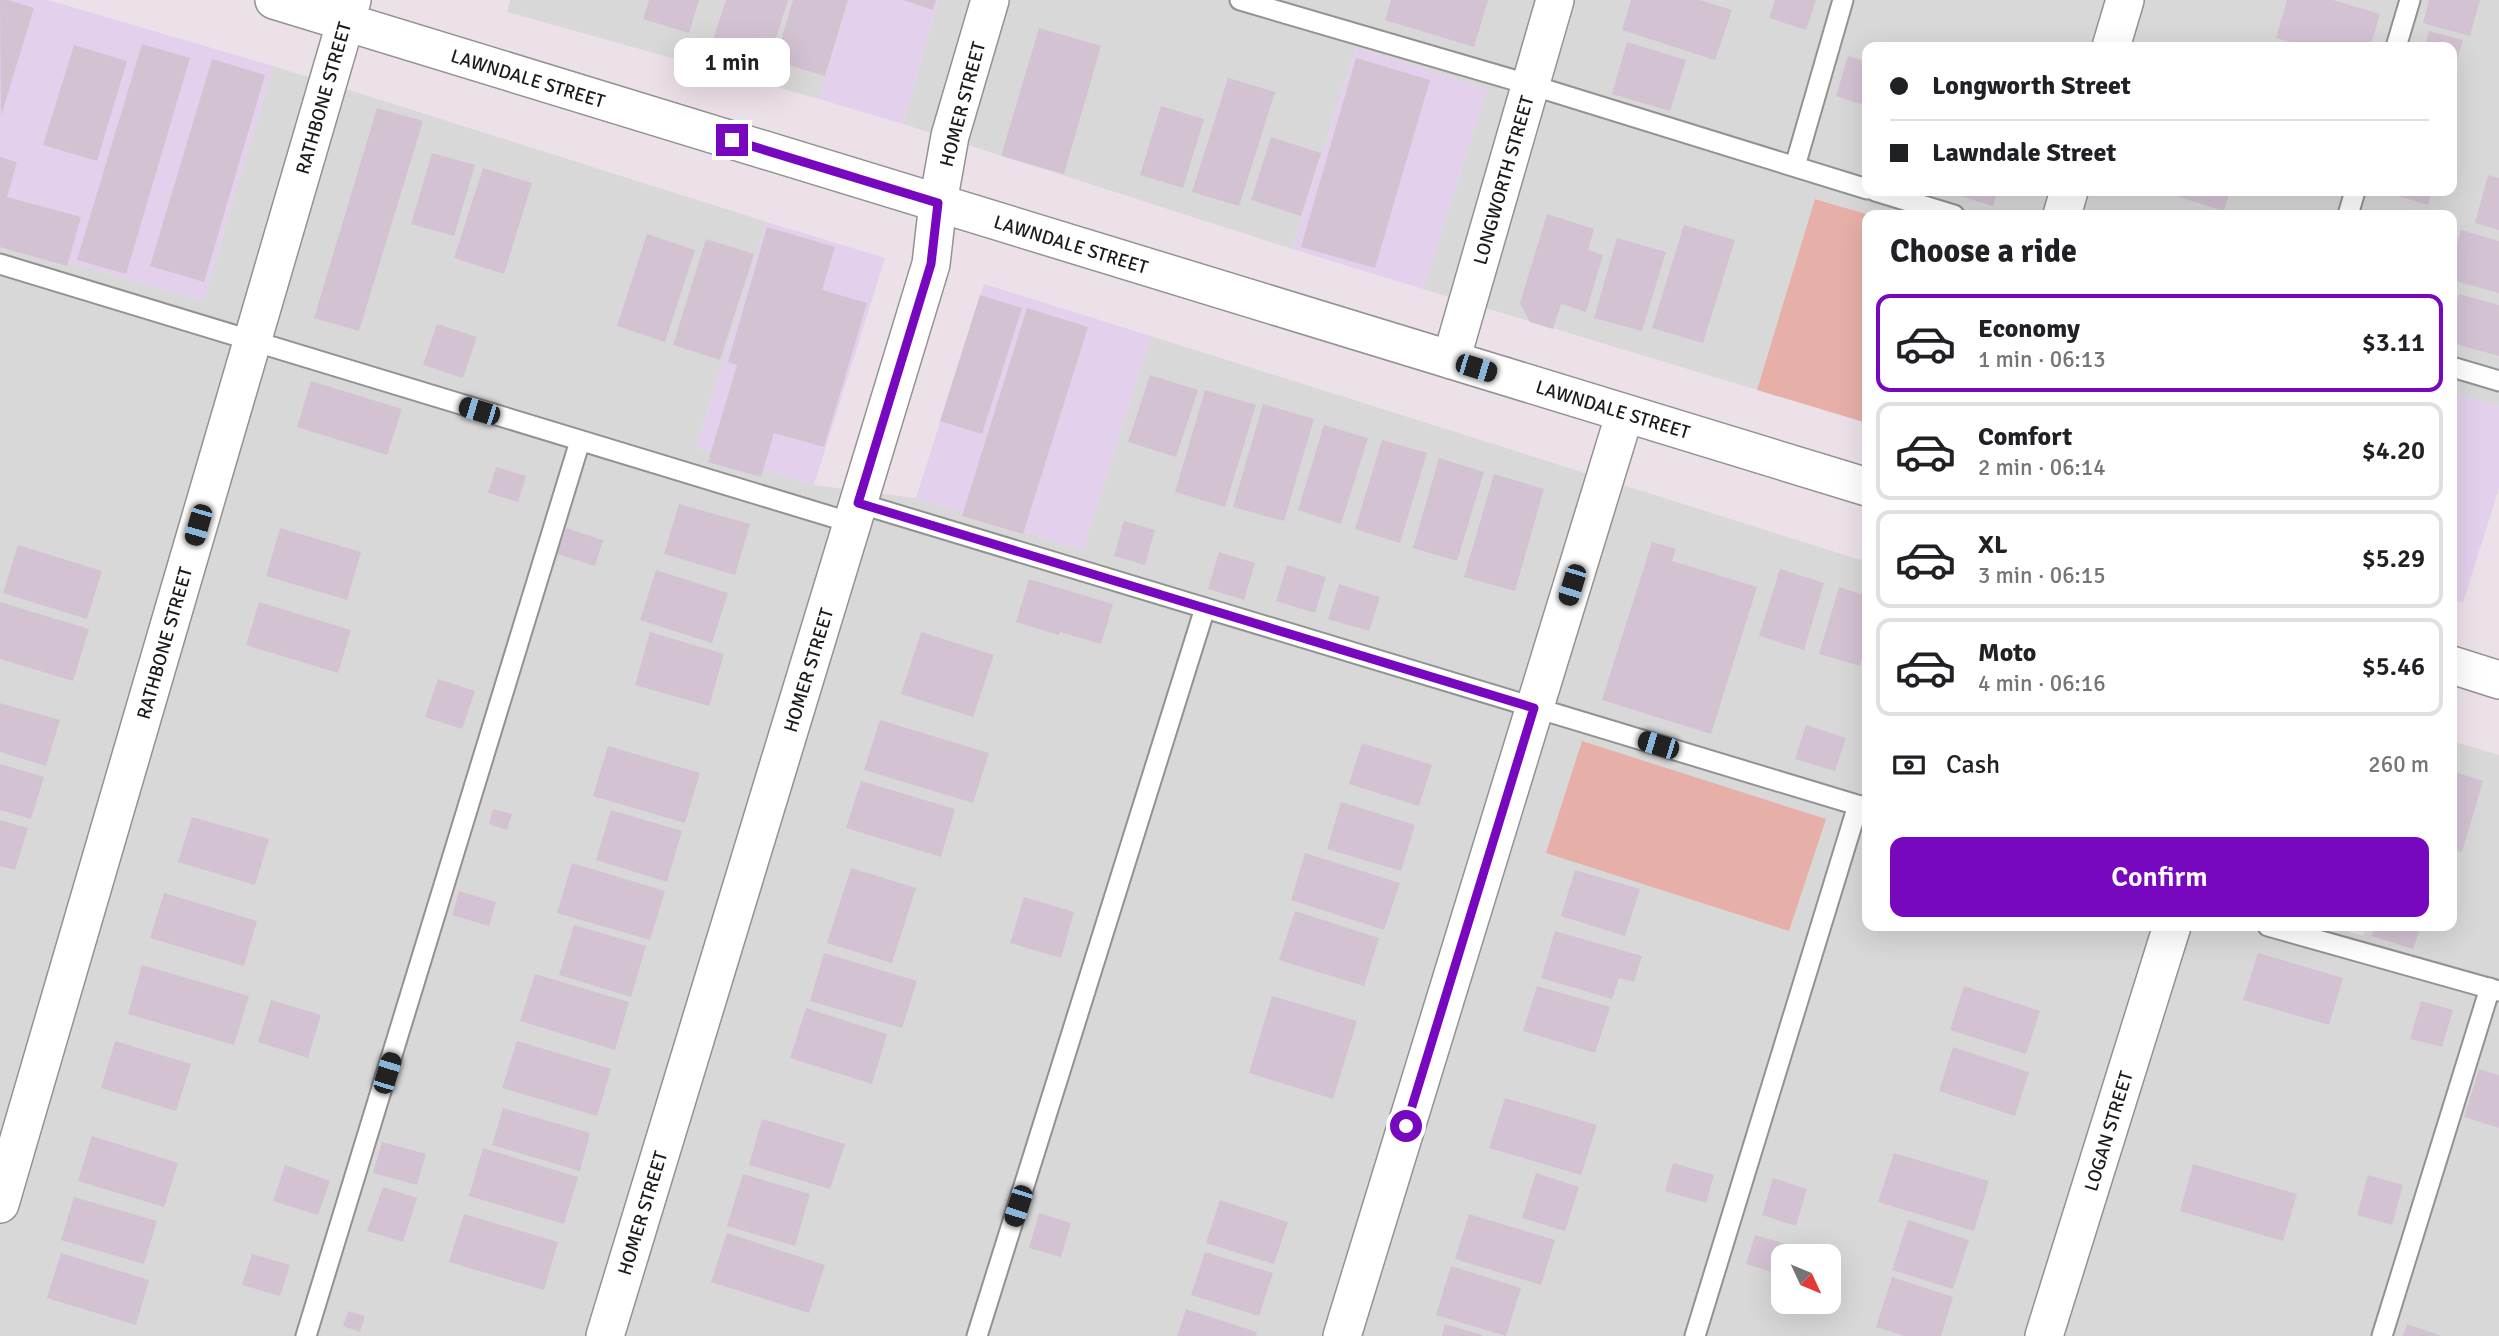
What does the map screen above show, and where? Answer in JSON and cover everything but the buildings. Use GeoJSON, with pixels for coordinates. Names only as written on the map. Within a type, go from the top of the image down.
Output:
{"type":"FeatureCollection","features":[{"type":"Feature","properties":{"kind":"street","name":"LAWNDALE STREET"},"geometry":{"type":"LineString","coordinates":[[274,0],[349,11],[938,203],[1862,485]]}},
{"type":"Feature","properties":{"kind":"street","name":"HOMER STREET"},"geometry":{"type":"LineString","coordinates":[[605,1336],[931,264],[950,136],[990,0]]}},
{"type":"Feature","properties":{"kind":"street","name":"LONGWORTH STREET"},"geometry":{"type":"LineString","coordinates":[[1451,360],[1555,0]]}},
{"type":"Feature","properties":{"kind":"street"},"geometry":{"type":"LineString","coordinates":[[2112,42],[2125,0]]}},
{"type":"Feature","properties":{"kind":"street","name":"RATHBONE STREET"},"geometry":{"type":"LineString","coordinates":[[0,1204],[349,11]]}},
{"type":"Feature","properties":{"kind":"street"},"geometry":{"type":"LineString","coordinates":[[1342,1336],[1625,413]]}},
{"type":"Feature","properties":{"kind":"street"},"geometry":{"type":"LineString","coordinates":[[2457,666],[2497,671]]}},
{"type":"Feature","properties":{"kind":"street","name":"LOGAN STREET"},"geometry":{"type":"LineString","coordinates":[[2044,1336],[2170,931]]}},
{"type":"Feature","properties":{"kind":"lane"},"geometry":{"type":"LineString","coordinates":[[1240,0],[1273,5],[1862,186]]}},
{"type":"Feature","properties":{"kind":"lane"},"geometry":{"type":"LineString","coordinates":[[1795,166],[1843,0]]}},
{"type":"Feature","properties":{"kind":"lane"},"geometry":{"type":"LineString","coordinates":[[2397,42],[2410,0]]}},
{"type":"Feature","properties":{"kind":"lane"},"geometry":{"type":"LineString","coordinates":[[1891,196],[1938,210]]}},
{"type":"Feature","properties":{"kind":"lane"},"geometry":{"type":"LineString","coordinates":[[0,264],[580,441],[1205,608],[1862,806],[1695,1336]]}},
{"type":"Feature","properties":{"kind":"lane"},"geometry":{"type":"LineString","coordinates":[[2457,368],[2499,381]]}},
{"type":"Feature","properties":{"kind":"lane"},"geometry":{"type":"LineString","coordinates":[[306,1336],[580,441]]}},
{"type":"Feature","properties":{"kind":"lane"},"geometry":{"type":"LineString","coordinates":[[977,1336],[1205,608]]}},
{"type":"Feature","properties":{"kind":"lane"},"geometry":{"type":"LineString","coordinates":[[2285,931],[2495,989],[2382,1336]]}},
{"type":"Feature","properties":{"kind":"shaded area"},"geometry":{"type":"Polygon","coordinates":[[[0,0],[48,0],[273,66],[203,301],[0,242],[0,0]]]}},
{"type":"Feature","properties":{"kind":"shaded area"},"geometry":{"type":"Polygon","coordinates":[[[510,0],[849,0],[819,99],[507,12],[510,0]]]}},
{"type":"Feature","properties":{"kind":"shaded area"},"geometry":{"type":"Polygon","coordinates":[[[849,0],[938,0],[903,124],[819,99],[849,0]]]}},
{"type":"Feature","properties":{"kind":"shaded area"},"geometry":{"type":"Polygon","coordinates":[[[938,0],[2499,0],[2499,407],[2457,394],[2457,210],[1862,210],[1862,213],[1816,199],[1757,390],[1423,289],[1487,89],[1356,48],[1292,249],[903,124],[938,0]]]}},
{"type":"Feature","properties":{"kind":"shaded area"},"geometry":{"type":"Polygon","coordinates":[[[1356,48],[1487,89],[1423,289],[1292,249],[1356,48]]]}},
{"type":"Feature","properties":{"kind":"shaded area"},"geometry":{"type":"Polygon","coordinates":[[[273,66],[767,222],[696,448],[814,485],[916,498],[1083,550],[1151,336],[1862,560],[1862,931],[2346,931],[2363,936],[2365,931],[2457,931],[2457,742],[2499,755],[2499,1336],[0,1336],[0,242],[203,301],[273,66]]]}},
{"type":"Feature","properties":{"kind":"shaded area"},"geometry":{"type":"Polygon","coordinates":[[[1815,199],[1862,213],[1862,422],[1757,390],[1815,199]]]}},
{"type":"Feature","properties":{"kind":"shaded area"},"geometry":{"type":"Polygon","coordinates":[[[767,222],[885,258],[814,485],[696,448],[767,222]]]}},
{"type":"Feature","properties":{"kind":"shaded area"},"geometry":{"type":"Polygon","coordinates":[[[984,284],[1151,336],[1083,550],[916,498],[984,284]]]}},
{"type":"Feature","properties":{"kind":"shaded area"},"geometry":{"type":"Polygon","coordinates":[[[2457,394],[2499,407],[2499,488],[2463,603],[2457,601],[2457,394]]]}},
{"type":"Feature","properties":{"kind":"shaded area"},"geometry":{"type":"Polygon","coordinates":[[[1582,741],[1826,819],[1789,931],[1546,853],[1582,741]]]}},
{"type":"Feature","properties":{"kind":"route"},"geometry":{"type":"LineString","coordinates":[[732,140],[938,203],[931,264],[858,503],[1534,708],[1406,1126]]}}]}
